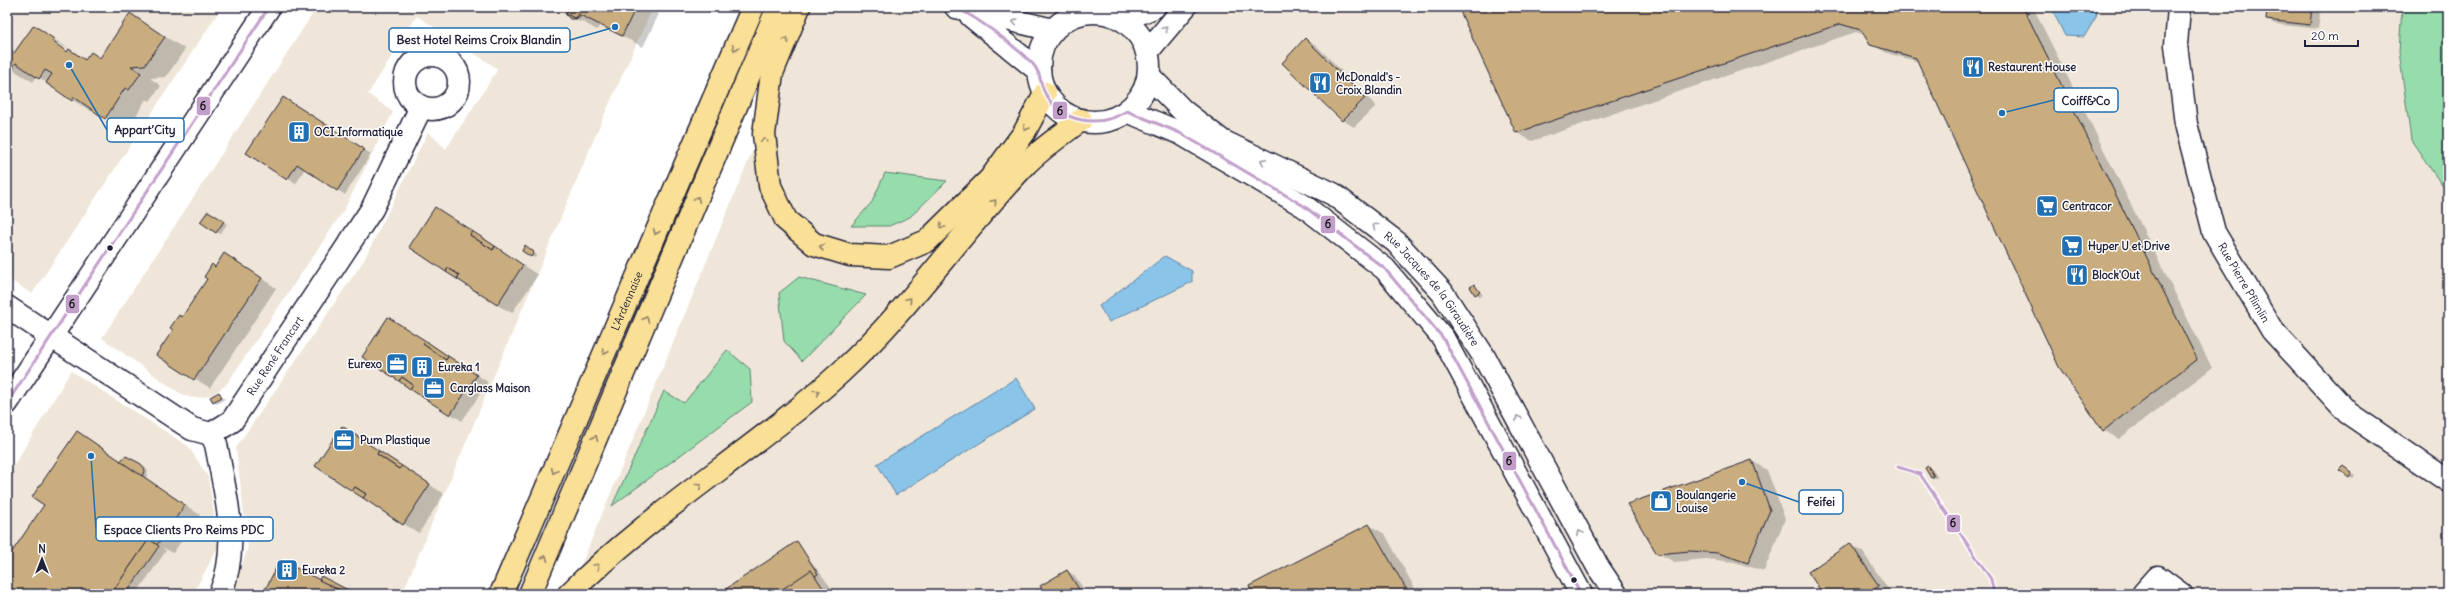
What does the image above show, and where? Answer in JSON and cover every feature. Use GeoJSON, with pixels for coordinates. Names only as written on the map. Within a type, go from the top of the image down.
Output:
{"type":"FeatureCollection","features":[{"type":"Feature","properties":{"kind":"highway"},"geometry":{"type":"LineString","coordinates":[[530,594],[778,7]]}},
{"type":"Feature","properties":{"kind":"highway"},"geometry":{"type":"LineString","coordinates":[[799,7],[772,73],[764,134],[770,186],[786,220],[814,244],[850,255],[890,257],[927,241],[990,179],[1024,133],[1045,93]]}},
{"type":"Feature","properties":{"kind":"highway","name":"L'Ardennaise"},"geometry":{"type":"LineString","coordinates":[[501,594],[752,9]]}},
{"type":"Feature","properties":{"kind":"highway"},"geometry":{"type":"LineString","coordinates":[[570,594],[606,558],[741,454],[841,372],[872,342],[1027,163],[1081,120]]}},
{"type":"Feature","properties":{"kind":"street"},"geometry":{"type":"LineString","coordinates":[[7,403],[269,7]]}},
{"type":"Feature","properties":{"kind":"street"},"geometry":{"type":"LineString","coordinates":[[1123,20],[1154,7]]}},
{"type":"Feature","properties":{"kind":"street"},"geometry":{"type":"LineString","coordinates":[[1147,52],[1185,7]]}},
{"type":"Feature","properties":{"kind":"street","name":"Rue Pierre Pflimlin"},"geometry":{"type":"LineString","coordinates":[[2179,7],[2176,45],[2186,124],[2214,232],[2272,330],[2348,413],[2448,481]]}},
{"type":"Feature","properties":{"kind":"street"},"geometry":{"type":"LineString","coordinates":[[959,9],[998,36],[1039,71]]}},
{"type":"Feature","properties":{"kind":"street"},"geometry":{"type":"LineString","coordinates":[[959,9],[1053,30]]}},
{"type":"Feature","properties":{"kind":"street"},"geometry":{"type":"LineString","coordinates":[[1091,11],[1113,14],[1131,25],[1144,42],[1150,63],[1148,88],[1136,104],[1120,118],[1098,123],[1081,120],[1058,109],[1045,93],[1039,71],[1040,49],[1053,30],[1069,16],[1091,11]]}},
{"type":"Feature","properties":{"kind":"street","name":"Rue Jacques de la Giraudière"},"geometry":{"type":"LineString","coordinates":[[1149,76],[1183,111],[1222,141],[1333,194],[1396,242],[1442,292],[1483,355],[1598,567],[1616,594]]}},
{"type":"Feature","properties":{"kind":"street","name":"Rue René Francart"},"geometry":{"type":"LineString","coordinates":[[211,434],[232,421],[372,209],[421,107]]}},
{"type":"Feature","properties":{"kind":"street","name":"Rue Jacques de la Giraudière"},"geometry":{"type":"LineString","coordinates":[[1127,111],[1180,133],[1304,206],[1385,270],[1444,338],[1581,594]]}},
{"type":"Feature","properties":{"kind":"street"},"geometry":{"type":"LineString","coordinates":[[7,306],[192,429],[211,434],[216,444],[230,520],[229,558],[220,594]]}},
{"type":"Feature","properties":{"kind":"street"},"geometry":{"type":"LineString","coordinates":[[2143,594],[2158,577],[2181,594]]}},
{"type":"Feature","properties":{"kind":"shaded area"},"geometry":{"type":"Polygon","coordinates":[[[7,7],[222,7],[32,294],[7,278],[7,7]]]}},
{"type":"Feature","properties":{"kind":"shaded area"},"geometry":{"type":"Polygon","coordinates":[[[317,7],[653,7],[602,120],[402,594],[231,594],[248,548],[236,448],[364,260],[428,132],[446,149],[498,69],[417,16],[368,94],[393,112],[344,210],[226,385],[215,393],[204,397],[191,398],[178,392],[102,338],[317,7]]]}},
{"type":"Feature","properties":{"kind":"shaded area"},"geometry":{"type":"Polygon","coordinates":[[[812,7],[2448,7],[2448,594],[569,594],[812,7]]]}},
{"type":"Feature","properties":{"kind":"shaded area"},"geometry":{"type":"Polygon","coordinates":[[[71,371],[188,446],[208,477],[219,545],[193,594],[7,594],[7,477],[71,371]]]}},
{"type":"Feature","properties":{"kind":"green space"},"geometry":{"type":"Polygon","coordinates":[[[2402,7],[2448,7],[2448,194],[2411,140],[2399,51],[2402,7]]]}},
{"type":"Feature","properties":{"kind":"green space"},"geometry":{"type":"Polygon","coordinates":[[[885,173],[947,181],[910,217],[889,226],[851,226],[872,202],[885,173]]]}},
{"type":"Feature","properties":{"kind":"green space"},"geometry":{"type":"Polygon","coordinates":[[[799,277],[866,295],[802,361],[784,341],[779,293],[799,277]]]}},
{"type":"Feature","properties":{"kind":"green space"},"geometry":{"type":"Polygon","coordinates":[[[727,350],[750,369],[752,402],[612,506],[664,391],[684,403],[727,350]]]}},
{"type":"Feature","properties":{"kind":"water"},"geometry":{"type":"Polygon","coordinates":[[[2051,7],[2098,7],[2096,17],[2084,37],[2065,36],[2051,7]]]}},
{"type":"Feature","properties":{"kind":"water"},"geometry":{"type":"Polygon","coordinates":[[[1165,256],[1192,271],[1192,282],[1109,322],[1099,306],[1165,256]]]}},
{"type":"Feature","properties":{"kind":"water"},"geometry":{"type":"Polygon","coordinates":[[[1016,378],[1035,409],[896,495],[877,464],[1016,378]]]}},
{"type":"Feature","properties":{"kind":"building"},"geometry":{"type":"Polygon","coordinates":[[[566,7],[636,7],[622,36],[578,14],[576,19],[566,14],[569,9],[566,7]]]}},
{"type":"Feature","properties":{"kind":"building"},"geometry":{"type":"Polygon","coordinates":[[[566,7],[569,9],[566,14],[575,19],[570,19],[567,16],[565,13],[566,7]]]}},
{"type":"Feature","properties":{"kind":"building","name":"Hyper U et Drive"},"geometry":{"type":"Polygon","coordinates":[[[1458,7],[2023,7],[2197,359],[2103,431],[2059,367],[1916,58],[1870,45],[1861,30],[1840,24],[1516,133],[1458,7]]]}},
{"type":"Feature","properties":{"kind":"building"},"geometry":{"type":"Polygon","coordinates":[[[2267,7],[2312,8],[2310,25],[2266,20],[2267,7]]]}},
{"type":"Feature","properties":{"kind":"building"},"geometry":{"type":"Polygon","coordinates":[[[130,13],[165,37],[145,65],[131,66],[141,73],[129,90],[125,88],[105,119],[74,97],[72,101],[46,83],[52,74],[45,70],[39,79],[16,63],[12,70],[7,67],[7,49],[14,53],[34,25],[54,39],[52,41],[67,52],[69,49],[85,60],[91,52],[100,58],[130,13]]]}},
{"type":"Feature","properties":{"kind":"building"},"geometry":{"type":"Polygon","coordinates":[[[1305,38],[1365,98],[1342,121],[1282,63],[1305,38]]]}},
{"type":"Feature","properties":{"kind":"building","name":"OCI Informatique"},"geometry":{"type":"Polygon","coordinates":[[[283,97],[364,149],[337,191],[297,164],[287,180],[246,153],[283,97]]]}},
{"type":"Feature","properties":{"kind":"building"},"geometry":{"type":"Polygon","coordinates":[[[435,207],[472,231],[470,235],[493,250],[495,246],[523,265],[497,305],[457,279],[459,275],[448,268],[446,272],[409,247],[435,207]]]}},
{"type":"Feature","properties":{"kind":"building"},"geometry":{"type":"Polygon","coordinates":[[[208,211],[224,221],[216,233],[200,222],[208,211]]]}},
{"type":"Feature","properties":{"kind":"building"},"geometry":{"type":"Polygon","coordinates":[[[472,231],[495,246],[493,250],[470,235],[472,231]]]}},
{"type":"Feature","properties":{"kind":"building"},"geometry":{"type":"Polygon","coordinates":[[[525,245],[534,252],[531,257],[522,251],[525,245]]]}},
{"type":"Feature","properties":{"kind":"building"},"geometry":{"type":"Polygon","coordinates":[[[224,253],[262,278],[194,380],[156,355],[173,330],[170,328],[179,315],[182,317],[207,279],[204,277],[212,264],[215,267],[224,253]]]}},
{"type":"Feature","properties":{"kind":"building"},"geometry":{"type":"Polygon","coordinates":[[[448,268],[459,275],[457,279],[446,272],[448,268]]]}},
{"type":"Feature","properties":{"kind":"building"},"geometry":{"type":"Polygon","coordinates":[[[1474,284],[1480,292],[1475,295],[1470,287],[1474,284]]]}},
{"type":"Feature","properties":{"kind":"building","name":"Eureka 1"},"geometry":{"type":"Polygon","coordinates":[[[388,317],[426,341],[423,344],[446,360],[448,356],[477,375],[450,415],[410,389],[413,385],[402,377],[399,381],[362,357],[388,317]]]}},
{"type":"Feature","properties":{"kind":"building"},"geometry":{"type":"Polygon","coordinates":[[[426,341],[448,356],[446,360],[423,344],[426,341]]]}},
{"type":"Feature","properties":{"kind":"building"},"geometry":{"type":"Polygon","coordinates":[[[402,377],[413,385],[410,389],[399,381],[402,377]]]}},
{"type":"Feature","properties":{"kind":"building"},"geometry":{"type":"Polygon","coordinates":[[[219,392],[222,397],[213,402],[210,397],[219,392]]]}},
{"type":"Feature","properties":{"kind":"building"},"geometry":{"type":"Polygon","coordinates":[[[342,426],[379,451],[377,454],[399,469],[402,466],[430,484],[403,525],[363,498],[366,494],[355,487],[352,491],[315,466],[342,426]]]}},
{"type":"Feature","properties":{"kind":"building"},"geometry":{"type":"Polygon","coordinates":[[[77,431],[185,505],[157,545],[149,539],[111,594],[7,594],[7,559],[44,505],[32,497],[77,431]]]}},
{"type":"Feature","properties":{"kind":"building"},"geometry":{"type":"Polygon","coordinates":[[[379,451],[402,466],[399,469],[377,454],[379,451]]]}},
{"type":"Feature","properties":{"kind":"building"},"geometry":{"type":"Polygon","coordinates":[[[126,456],[141,464],[145,469],[142,476],[120,461],[126,456]]]}},
{"type":"Feature","properties":{"kind":"building"},"geometry":{"type":"Polygon","coordinates":[[[1752,460],[1770,510],[1748,563],[1718,553],[1690,551],[1657,554],[1627,504],[1752,460]]]}},
{"type":"Feature","properties":{"kind":"building"},"geometry":{"type":"Polygon","coordinates":[[[1928,466],[1934,476],[1931,478],[1925,468],[1928,466]]]}},
{"type":"Feature","properties":{"kind":"building"},"geometry":{"type":"Polygon","coordinates":[[[2344,466],[2352,472],[2349,477],[2340,470],[2344,466]]]}},
{"type":"Feature","properties":{"kind":"building"},"geometry":{"type":"Polygon","coordinates":[[[355,487],[366,494],[363,498],[352,491],[355,487]]]}},
{"type":"Feature","properties":{"kind":"building"},"geometry":{"type":"Polygon","coordinates":[[[1369,524],[1409,594],[1253,594],[1249,586],[1369,524]]]}},
{"type":"Feature","properties":{"kind":"building"},"geometry":{"type":"Polygon","coordinates":[[[149,539],[159,546],[126,594],[111,594],[149,539]]]}},
{"type":"Feature","properties":{"kind":"building"},"geometry":{"type":"Polygon","coordinates":[[[797,541],[818,574],[789,594],[730,594],[726,589],[797,541]]]}},
{"type":"Feature","properties":{"kind":"building"},"geometry":{"type":"Polygon","coordinates":[[[1850,543],[1879,586],[1868,594],[1823,594],[1808,572],[1850,543]]]}},
{"type":"Feature","properties":{"kind":"building","name":"Eureka 2"},"geometry":{"type":"Polygon","coordinates":[[[280,560],[344,592],[346,589],[357,594],[263,594],[280,560]]]}},
{"type":"Feature","properties":{"kind":"building"},"geometry":{"type":"Polygon","coordinates":[[[811,570],[827,594],[775,594],[811,570]]]}},
{"type":"Feature","properties":{"kind":"building"},"geometry":{"type":"Polygon","coordinates":[[[1067,570],[1082,594],[1065,594],[1062,589],[1054,594],[1045,594],[1040,586],[1067,570]]]}},
{"type":"Feature","properties":{"kind":"building"},"geometry":{"type":"Polygon","coordinates":[[[321,576],[346,589],[344,592],[319,580],[321,576]]]}},
{"type":"Feature","properties":{"kind":"transit line","name":"6"},"geometry":{"type":"LineString","coordinates":[[7,403],[269,7]]}},
{"type":"Feature","properties":{"kind":"transit line","name":"6"},"geometry":{"type":"LineString","coordinates":[[956,7],[996,33],[1032,63],[1039,74],[1045,93],[1052,103],[1061,111],[1071,117],[1093,121],[1105,120],[1127,111],[1180,133],[1304,206],[1385,269],[1443,338],[1581,594]]}},
{"type":"Feature","properties":{"kind":"transit line","name":"6"},"geometry":{"type":"LineString","coordinates":[[1898,467],[1920,474],[1991,579],[1994,594]]}},
{"type":"Feature","properties":{"kind":"place","name":"Best Hotel Reims Croix Blandin"},"geometry":{"type":"Point","coordinates":[615,27]}},
{"type":"Feature","properties":{"kind":"place","name":"Appart’City"},"geometry":{"type":"Point","coordinates":[69,65]}},
{"type":"Feature","properties":{"kind":"place","name":"Restaurent House"},"geometry":{"type":"Point","coordinates":[1973,67]}},
{"type":"Feature","properties":{"kind":"place","name":"McDonald's - Croix Blandin"},"geometry":{"type":"Point","coordinates":[1320,83]}},
{"type":"Feature","properties":{"kind":"place","name":"Coiff&Co"},"geometry":{"type":"Point","coordinates":[2002,113]}},
{"type":"Feature","properties":{"kind":"place","name":"OCI Informatique"},"geometry":{"type":"Point","coordinates":[299,132]}},
{"type":"Feature","properties":{"kind":"place","name":"Centracor"},"geometry":{"type":"Point","coordinates":[2047,206]}},
{"type":"Feature","properties":{"kind":"place","name":"Hyper U et Drive"},"geometry":{"type":"Point","coordinates":[2072,246]}},
{"type":"Feature","properties":{"kind":"place","name":"Block'Out"},"geometry":{"type":"Point","coordinates":[2077,275]}},
{"type":"Feature","properties":{"kind":"place","name":"Eurexo"},"geometry":{"type":"Point","coordinates":[397,364]}},
{"type":"Feature","properties":{"kind":"place","name":"Eureka 1"},"geometry":{"type":"Point","coordinates":[422,367]}},
{"type":"Feature","properties":{"kind":"place","name":"Carglass Maison"},"geometry":{"type":"Point","coordinates":[434,388]}},
{"type":"Feature","properties":{"kind":"place","name":"Pum Plastique"},"geometry":{"type":"Point","coordinates":[344,440]}},
{"type":"Feature","properties":{"kind":"place","name":"Espace Clients Pro Reims PDC"},"geometry":{"type":"Point","coordinates":[91,456]}},
{"type":"Feature","properties":{"kind":"place","name":"Feifei"},"geometry":{"type":"Point","coordinates":[1742,482]}},
{"type":"Feature","properties":{"kind":"place","name":"Boulangerie Louise"},"geometry":{"type":"Point","coordinates":[1661,501]}},
{"type":"Feature","properties":{"kind":"place","name":"Eureka 2"},"geometry":{"type":"Point","coordinates":[287,570]}}]}
